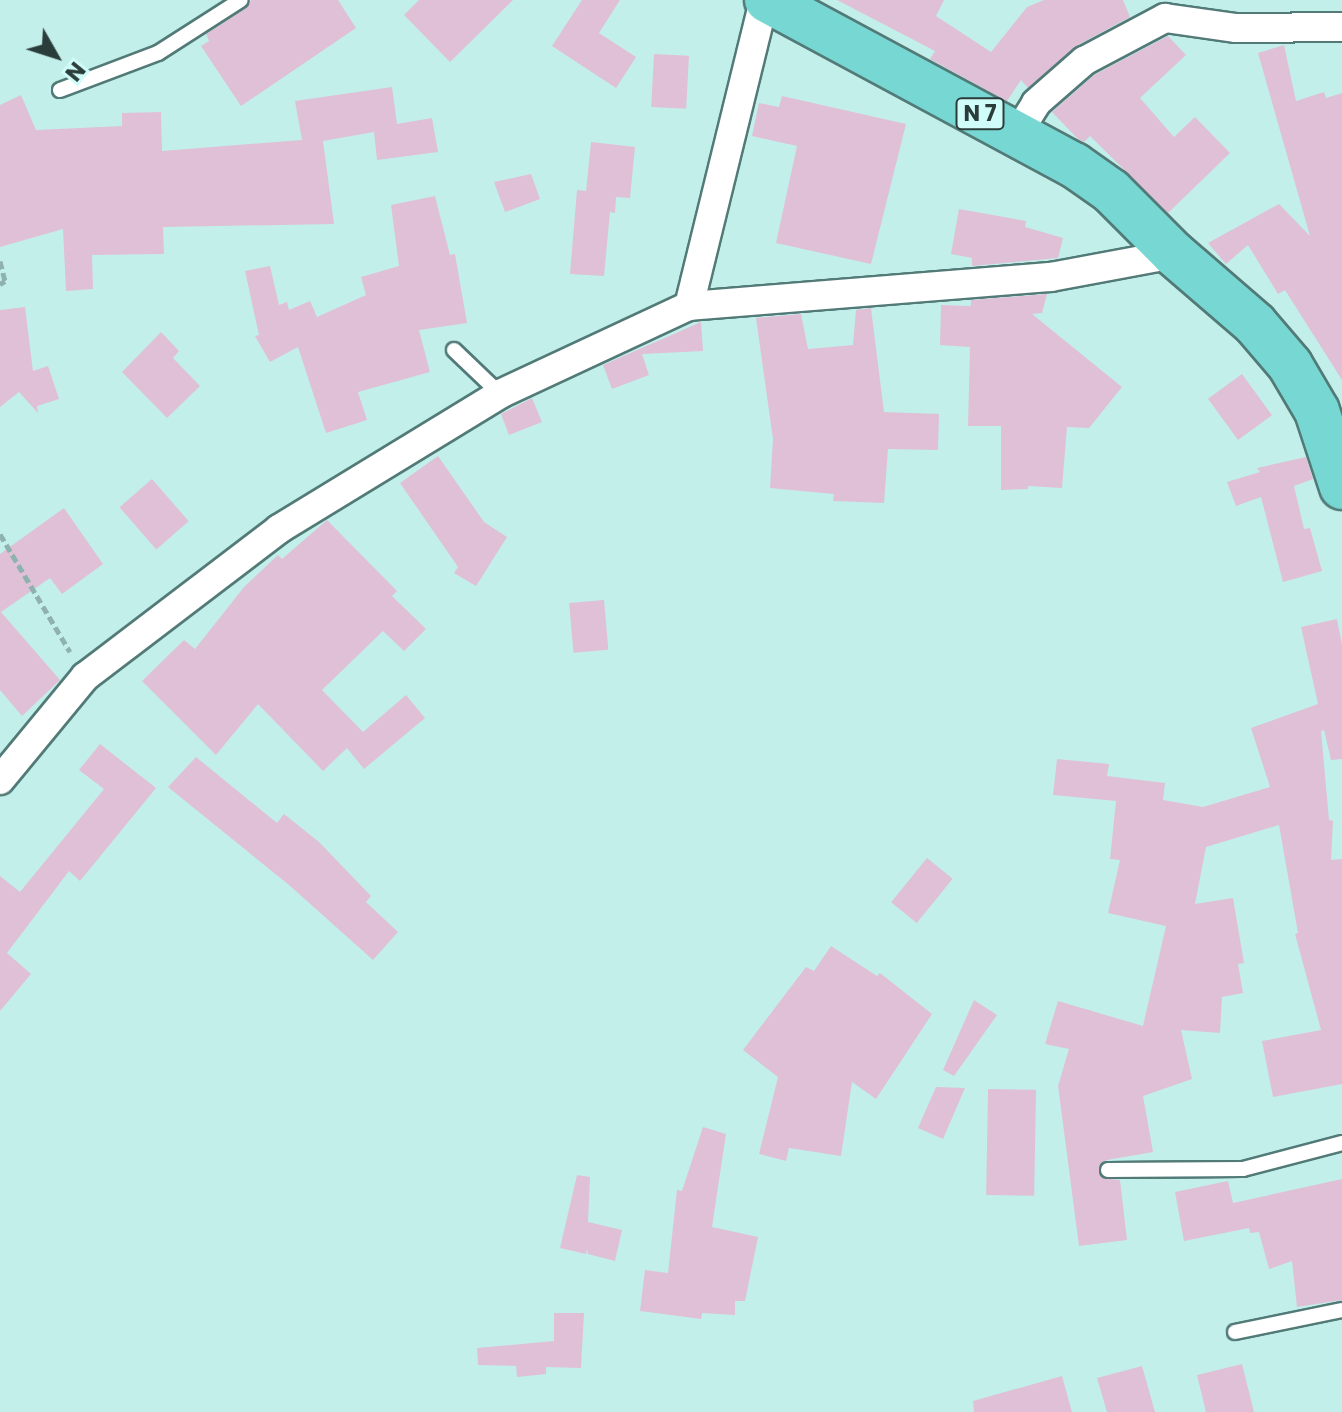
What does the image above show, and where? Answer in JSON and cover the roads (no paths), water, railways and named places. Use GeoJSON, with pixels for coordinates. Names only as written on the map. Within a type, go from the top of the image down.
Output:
{"type":"FeatureCollection","features":[{"type":"Feature","properties":{"kind":"main road","name":"N 7"},"geometry":{"type":"LineString","coordinates":[[765,0],[1017,134],[1111,191],[1174,254],[1255,324],[1290,365],[1317,411],[1342,487]]}},
{"type":"Feature","properties":{"kind":"street"},"geometry":{"type":"LineString","coordinates":[[689,306],[765,0]]}},
{"type":"Feature","properties":{"kind":"street"},"geometry":{"type":"LineString","coordinates":[[1017,134],[1036,103],[1084,61],[1165,18],[1236,28],[1342,27]]}},
{"type":"Feature","properties":{"kind":"street"},"geometry":{"type":"LineString","coordinates":[[0,780],[85,677],[279,529],[500,394],[689,306],[1051,277],[1174,254]]}},
{"type":"Feature","properties":{"kind":"lane"},"geometry":{"type":"LineString","coordinates":[[60,90],[158,53],[241,0]]}},
{"type":"Feature","properties":{"kind":"lane"},"geometry":{"type":"LineString","coordinates":[[454,350],[500,394]]}},
{"type":"Feature","properties":{"kind":"lane"},"geometry":{"type":"LineString","coordinates":[[1108,1170],[1243,1169],[1342,1143]]}},
{"type":"Feature","properties":{"kind":"lane"},"geometry":{"type":"LineString","coordinates":[[1235,1332],[1342,1310]]}}]}
